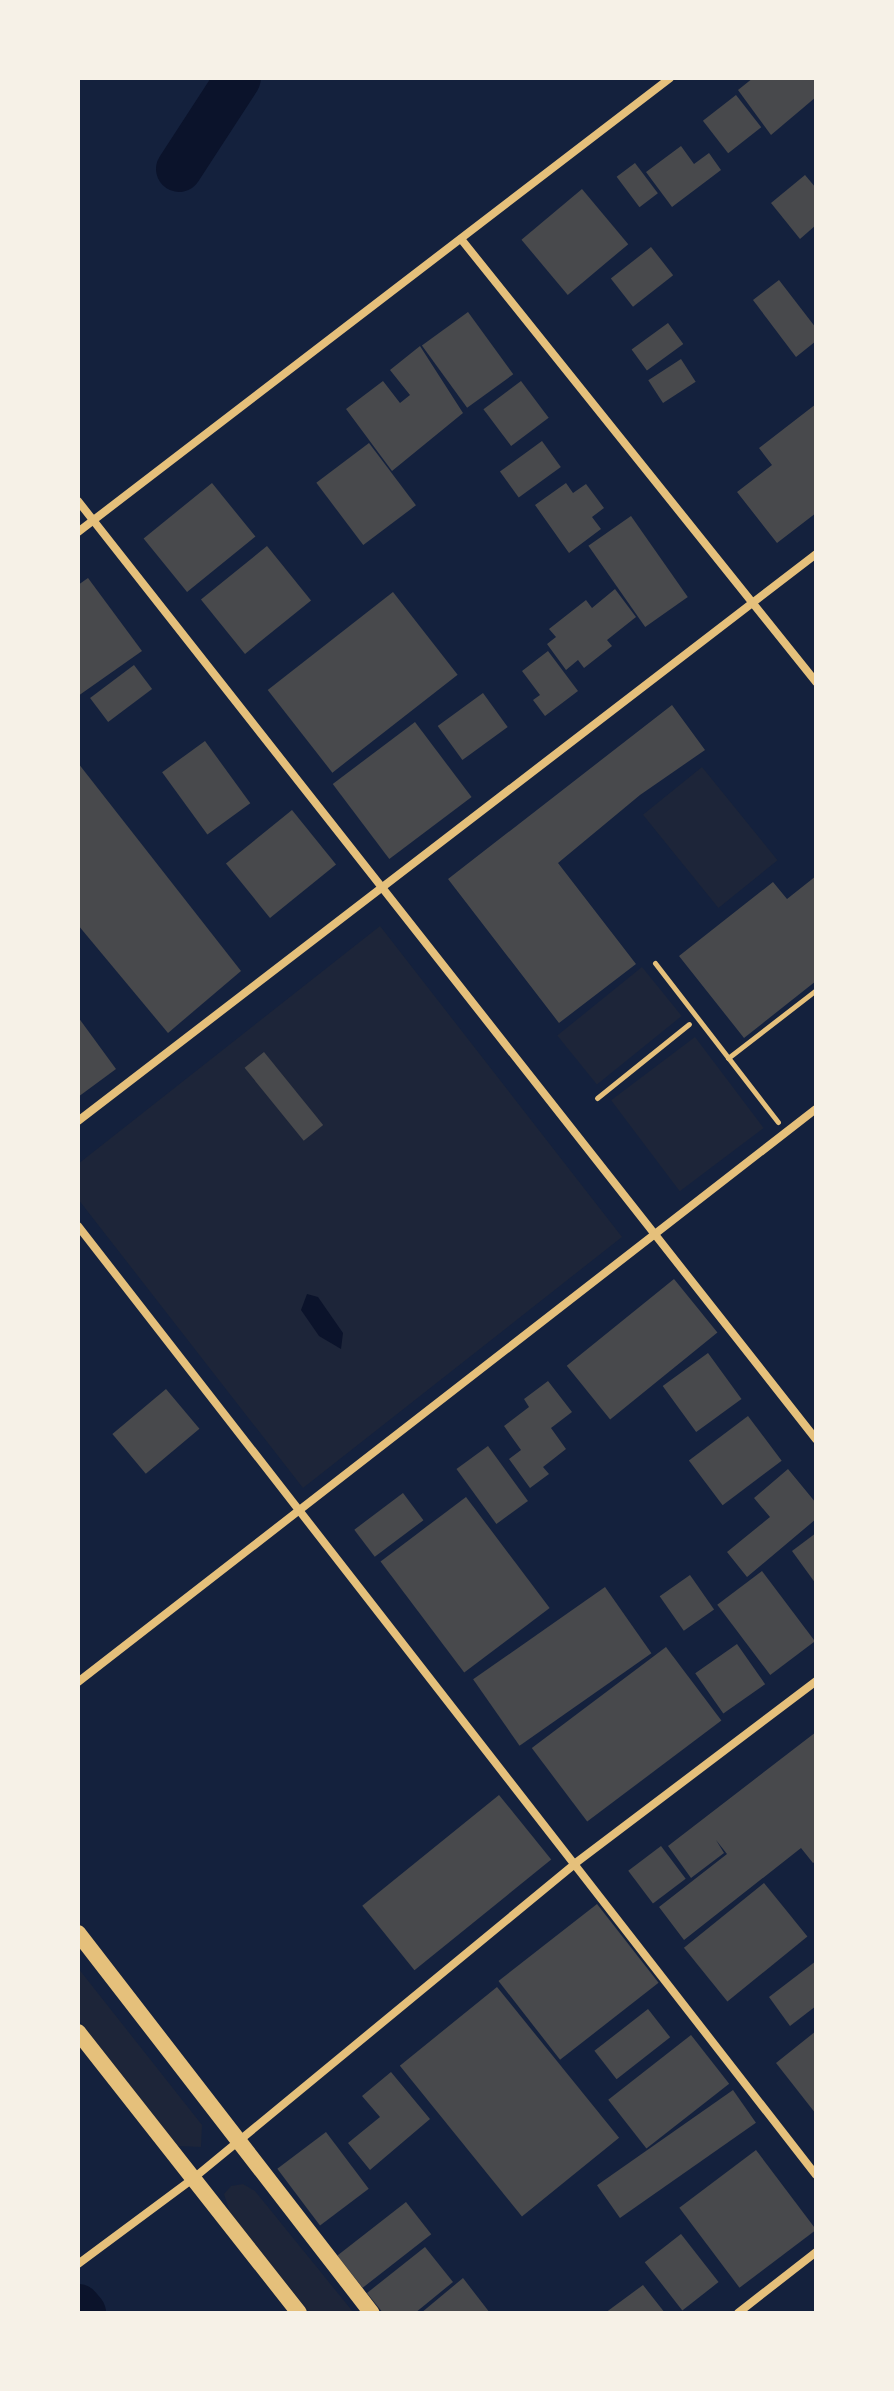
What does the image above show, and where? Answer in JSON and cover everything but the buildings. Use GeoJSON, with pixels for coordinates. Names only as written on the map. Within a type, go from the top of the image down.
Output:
{"type":"FeatureCollection","features":[{"type":"Feature","properties":{"kind":"main road"},"geometry":{"type":"LineString","coordinates":[[78,1933],[372,2313]]}},
{"type":"Feature","properties":{"kind":"main road"},"geometry":{"type":"LineString","coordinates":[[78,2032],[299,2313]]}},
{"type":"Feature","properties":{"kind":"street"},"geometry":{"type":"LineString","coordinates":[[78,532],[670,78]]}},
{"type":"Feature","properties":{"kind":"street"},"geometry":{"type":"LineString","coordinates":[[461,239],[754,600],[816,682]]}},
{"type":"Feature","properties":{"kind":"street"},"geometry":{"type":"LineString","coordinates":[[78,501],[816,1439]]}},
{"type":"Feature","properties":{"kind":"street"},"geometry":{"type":"LineString","coordinates":[[78,1121],[816,554]]}},
{"type":"Feature","properties":{"kind":"street"},"geometry":{"type":"LineString","coordinates":[[78,1682],[816,1109]]}},
{"type":"Feature","properties":{"kind":"street"},"geometry":{"type":"LineString","coordinates":[[78,1226],[816,2175]]}},
{"type":"Feature","properties":{"kind":"street"},"geometry":{"type":"LineString","coordinates":[[78,2264],[195,2177],[573,1865],[816,1681]]}},
{"type":"Feature","properties":{"kind":"street"},"geometry":{"type":"LineString","coordinates":[[738,2313],[816,2252]]}},
{"type":"Feature","properties":{"kind":"path"},"geometry":{"type":"LineString","coordinates":[[655,963],[786,1133]]}},
{"type":"Feature","properties":{"kind":"path"},"geometry":{"type":"LineString","coordinates":[[728,1058],[816,990]]}},
{"type":"Feature","properties":{"kind":"path"},"geometry":{"type":"LineString","coordinates":[[597,1098],[689,1024]]}},
{"type":"Feature","properties":{"kind":"shaded area"},"geometry":{"type":"Polygon","coordinates":[[[702,767],[778,860],[718,908],[643,815],[702,767]]]}},
{"type":"Feature","properties":{"kind":"shaded area"},"geometry":{"type":"Polygon","coordinates":[[[380,926],[622,1237],[303,1488],[78,1199],[78,1164],[380,926]]]}},
{"type":"Feature","properties":{"kind":"shaded area"},"geometry":{"type":"Polygon","coordinates":[[[642,967],[682,1016],[597,1085],[557,1036],[642,967]]]}},
{"type":"Feature","properties":{"kind":"shaded area"},"geometry":{"type":"Polygon","coordinates":[[[695,1037],[764,1128],[680,1191],[611,1100],[695,1037]]]}},
{"type":"Feature","properties":{"kind":"shaded area"},"geometry":{"type":"Polygon","coordinates":[[[307,1294],[318,1297],[343,1333],[341,1349],[319,1336],[301,1310],[307,1294]]]}},
{"type":"Feature","properties":{"kind":"shaded area"},"geometry":{"type":"Polygon","coordinates":[[[78,1968],[202,2125],[201,2147],[177,2146],[78,2019],[78,1968]]]}},
{"type":"Feature","properties":{"kind":"shaded area"},"geometry":{"type":"Polygon","coordinates":[[[243,2184],[255,2191],[354,2313],[310,2313],[231,2216],[224,2194],[231,2186],[243,2184]]]}},
{"type":"Feature","properties":{"kind":"waterway"},"geometry":{"type":"LineString","coordinates":[[179,169],[238,78]]}},
{"type":"Feature","properties":{"kind":"waterway"},"geometry":{"type":"LineString","coordinates":[[78,2307],[83,2313]]}}]}
